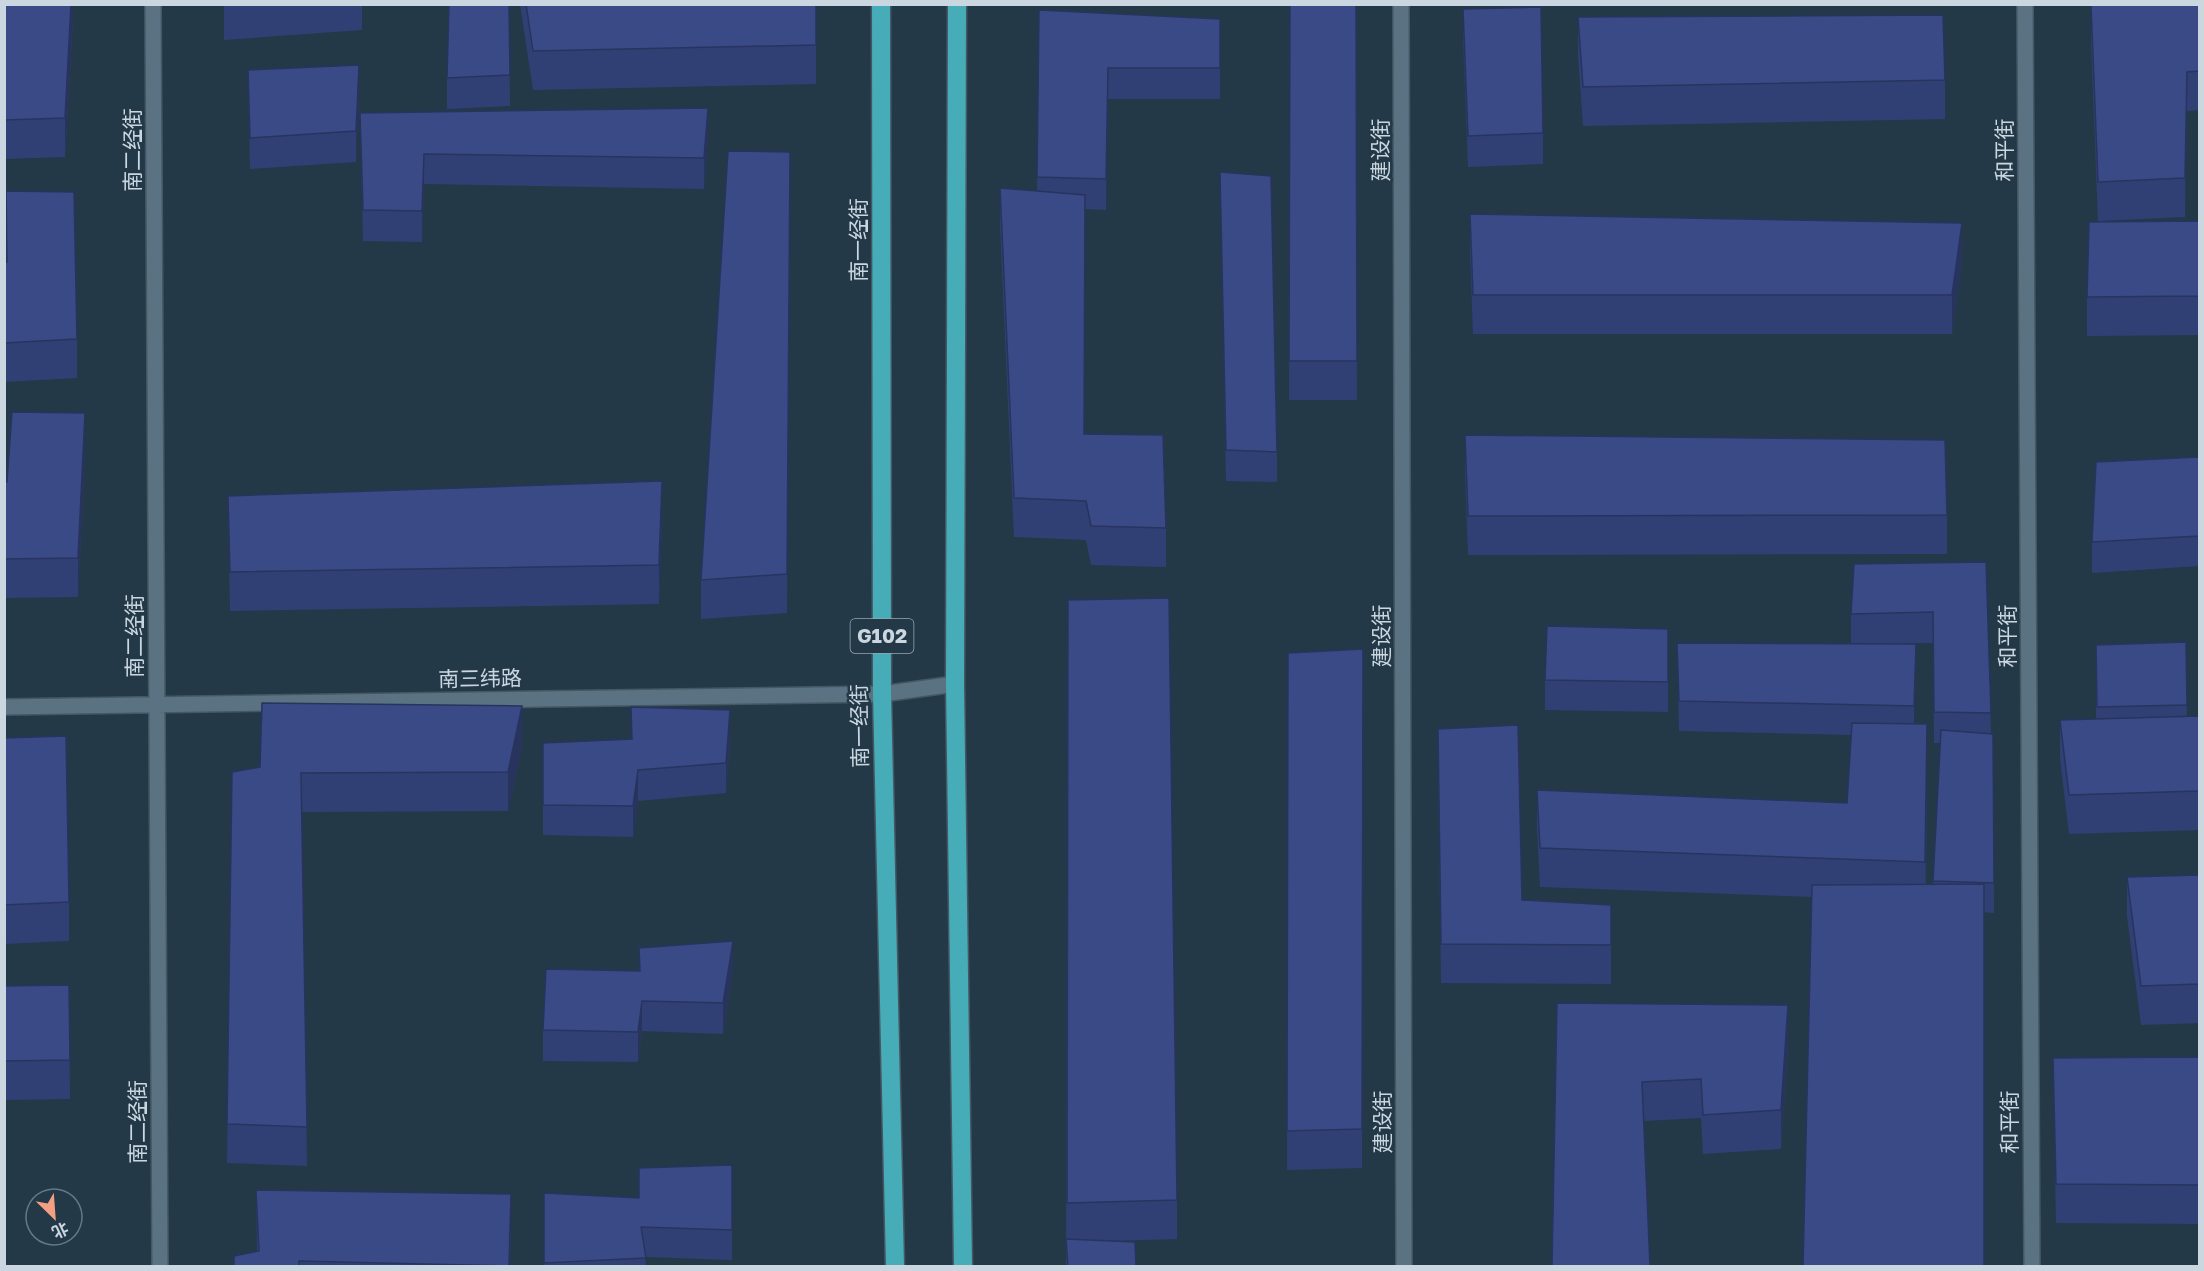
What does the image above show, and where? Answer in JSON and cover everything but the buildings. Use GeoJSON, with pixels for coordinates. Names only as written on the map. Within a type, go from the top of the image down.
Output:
{"type":"FeatureCollection","features":[{"type":"Feature","properties":{"kind":"highway","name":"南一经街"},"geometry":{"type":"LineString","coordinates":[[881,4],[882,694],[895,1266]]}},
{"type":"Feature","properties":{"kind":"highway"},"geometry":{"type":"LineString","coordinates":[[957,4],[955,684],[963,1266]]}},
{"type":"Feature","properties":{"kind":"street","name":"南二经街"},"geometry":{"type":"LineString","coordinates":[[153,4],[160,1266]]}},
{"type":"Feature","properties":{"kind":"street","name":"建设街"},"geometry":{"type":"LineString","coordinates":[[1401,4],[1404,1266]]}},
{"type":"Feature","properties":{"kind":"street","name":"和平街"},"geometry":{"type":"LineString","coordinates":[[2025,4],[2032,1266]]}},
{"type":"Feature","properties":{"kind":"street","name":"南三纬路"},"geometry":{"type":"LineString","coordinates":[[4,707],[882,694],[955,684]]}}]}
